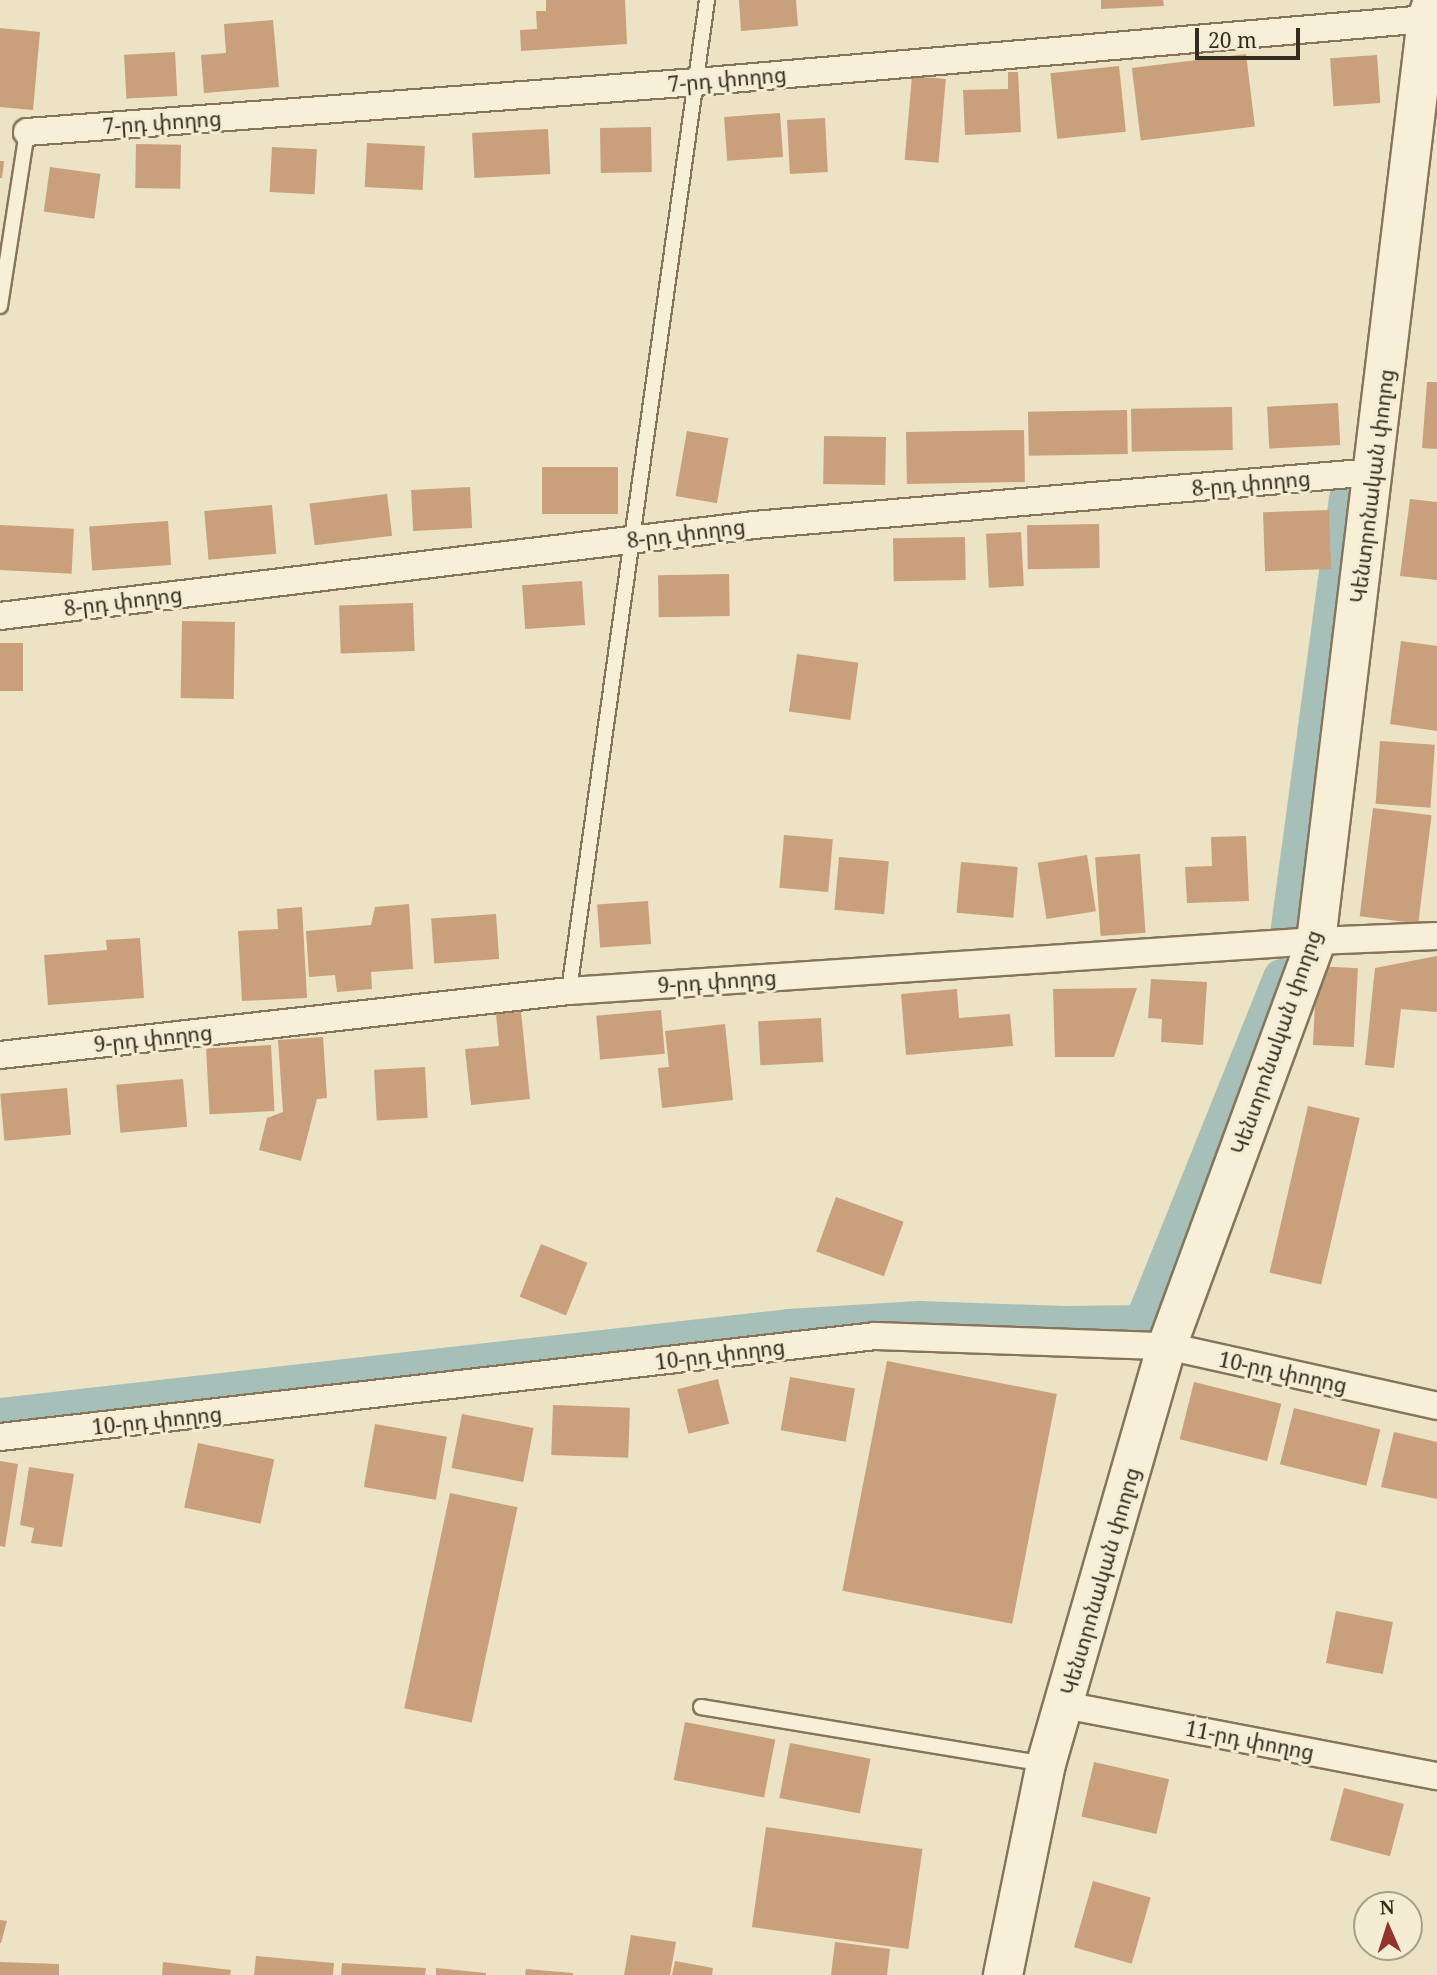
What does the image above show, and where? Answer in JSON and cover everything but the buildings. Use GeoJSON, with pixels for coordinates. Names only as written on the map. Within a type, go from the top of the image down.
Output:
{"type":"FeatureCollection","features":[{"type":"Feature","properties":{"kind":"main road","name":"Կենտրոնական փողոց"},"geometry":{"type":"LineString","coordinates":[[1003,1975],[1046,1764],[1167,1346],[1316,941],[1430,9]]}},
{"type":"Feature","properties":{"kind":"street","name":"7-րդ փողոց"},"geometry":{"type":"LineString","coordinates":[[27,132],[696,82],[1430,9]]}},
{"type":"Feature","properties":{"kind":"street","name":"8-րդ փողոց"},"geometry":{"type":"LineString","coordinates":[[0,616],[754,525],[1374,472]]}},
{"type":"Feature","properties":{"kind":"street","name":"9-րդ փողոց"},"geometry":{"type":"LineString","coordinates":[[0,1055],[569,990],[1316,941],[1437,936]]}},
{"type":"Feature","properties":{"kind":"street","name":"10-րդ փողոց"},"geometry":{"type":"LineString","coordinates":[[0,1437],[875,1336],[1167,1346],[1437,1406]]}},
{"type":"Feature","properties":{"kind":"street","name":"11-րդ փողոց"},"geometry":{"type":"LineString","coordinates":[[1064,1705],[1437,1776]]}},
{"type":"Feature","properties":{"kind":"lane"},"geometry":{"type":"LineString","coordinates":[[569,990],[707,0]]}},
{"type":"Feature","properties":{"kind":"lane"},"geometry":{"type":"LineString","coordinates":[[0,306],[27,132]]}},
{"type":"Feature","properties":{"kind":"lane"},"geometry":{"type":"LineString","coordinates":[[701,1707],[1046,1764]]}},
{"type":"Feature","properties":{"kind":"waterway"},"geometry":{"type":"LineString","coordinates":[[1288,934],[1347,498]]}},
{"type":"Feature","properties":{"kind":"waterway"},"geometry":{"type":"LineString","coordinates":[[0,1416],[788,1327],[919,1319],[1064,1324],[1142,1323],[1281,977]]}}]}
